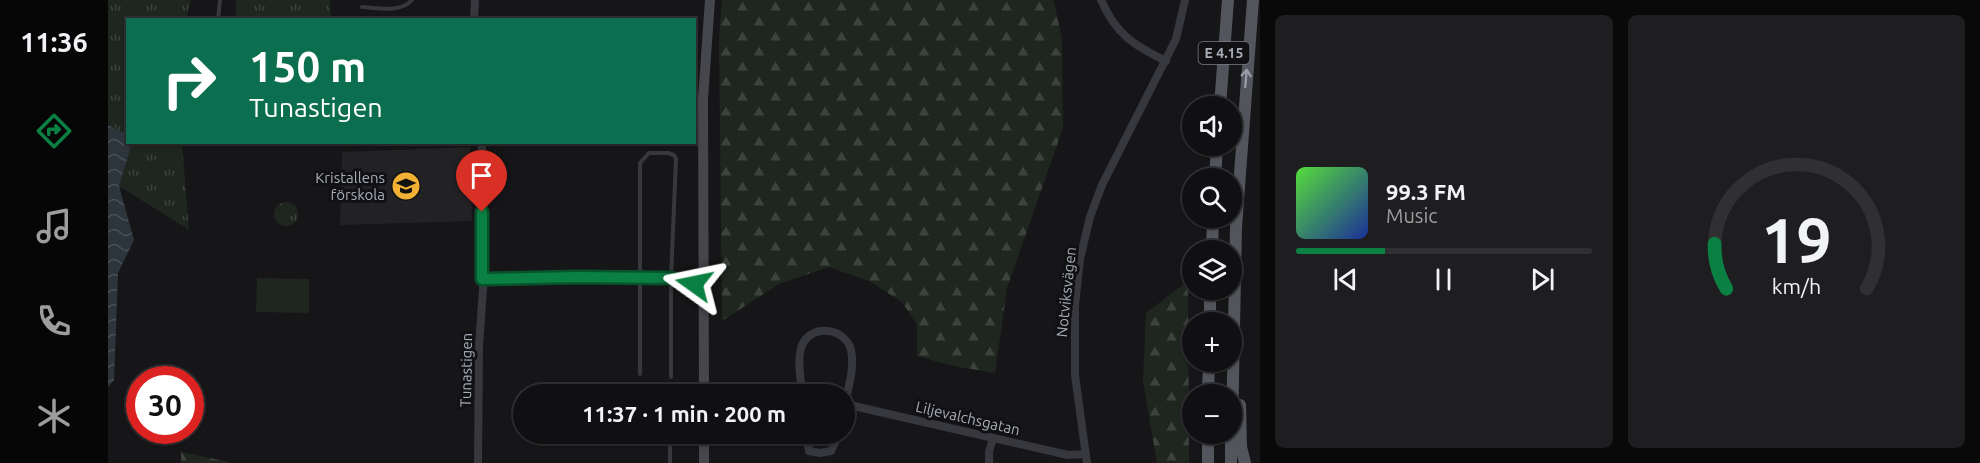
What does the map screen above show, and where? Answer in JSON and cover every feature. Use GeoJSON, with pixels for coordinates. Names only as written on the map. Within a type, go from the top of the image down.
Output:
{"type":"FeatureCollection","features":[{"type":"Feature","properties":{"kind":"main road","name":"E 4.15"},"geometry":{"type":"LineString","coordinates":[[1221,96],[1228,0]]}},
{"type":"Feature","properties":{"kind":"main road","name":"E 4.15"},"geometry":{"type":"LineString","coordinates":[[1232,384],[1236,227],[1253,0]]}},
{"type":"Feature","properties":{"kind":"main road"},"geometry":{"type":"LineString","coordinates":[[1232,378],[1239,401],[1240,447],[1245,463]]}},
{"type":"Feature","properties":{"kind":"main road"},"geometry":{"type":"LineString","coordinates":[[1208,444],[1208,463]]}},
{"type":"Feature","properties":{"kind":"main road","name":"E 4.15"},"geometry":{"type":"LineString","coordinates":[[1231,463],[1232,444]]}},
{"type":"Feature","properties":{"kind":"street"},"geometry":{"type":"LineString","coordinates":[[474,18],[475,0]]}},
{"type":"Feature","properties":{"kind":"street"},"geometry":{"type":"LineString","coordinates":[[704,384],[703,89],[710,0]]}},
{"type":"Feature","properties":{"kind":"street"},"geometry":{"type":"LineString","coordinates":[[1101,0],[1118,30],[1131,42],[1166,61]]}},
{"type":"Feature","properties":{"kind":"street","name":"Notviksvägen"},"geometry":{"type":"LineString","coordinates":[[1087,463],[1074,357],[1075,305],[1080,259],[1090,217],[1102,185],[1176,39],[1185,0]]}},
{"type":"Feature","properties":{"kind":"street","name":"Tunastigen"},"geometry":{"type":"LineString","coordinates":[[478,463],[479,346],[483,289],[482,144]]}},
{"type":"Feature","properties":{"kind":"street"},"geometry":{"type":"LineString","coordinates":[[482,279],[671,278],[703,285]]}},
{"type":"Feature","properties":{"kind":"street","name":"Liljevalchsgatan"},"geometry":{"type":"LineString","coordinates":[[801,384],[800,355],[804,341],[814,333],[822,331],[830,331],[844,338],[851,350],[852,361],[848,384]]}},
{"type":"Feature","properties":{"kind":"street","name":"Liljevalchsgatan"},"geometry":{"type":"LineString","coordinates":[[855,407],[1068,455],[1086,454]]}},
{"type":"Feature","properties":{"kind":"street"},"geometry":{"type":"LineString","coordinates":[[989,463],[993,438]]}},
{"type":"Feature","properties":{"kind":"street"},"geometry":{"type":"LineString","coordinates":[[704,444],[704,463]]}},
{"type":"Feature","properties":{"kind":"street"},"geometry":{"type":"LineString","coordinates":[[808,444],[809,451],[820,453],[831,451],[834,444]]}},
{"type":"Feature","properties":{"kind":"lane"},"geometry":{"type":"LineString","coordinates":[[218,18],[220,0]]}},
{"type":"Feature","properties":{"kind":"lane"},"geometry":{"type":"LineString","coordinates":[[362,7],[398,8],[405,7],[412,0]]}},
{"type":"Feature","properties":{"kind":"lane"},"geometry":{"type":"LineString","coordinates":[[640,374],[640,163],[649,153],[668,153],[674,155],[676,159],[671,278],[671,377]]}},
{"type":"Feature","properties":{"kind":"lane"},"geometry":{"type":"LineString","coordinates":[[669,444],[670,463]]}},
{"type":"Feature","properties":{"kind":"shaded area","name":"Kristallens förskola"},"geometry":{"type":"Polygon","coordinates":[[[470,147],[472,221],[340,225],[342,152],[470,147]]]}},
{"type":"Feature","properties":{"kind":"green space"},"geometry":{"type":"Polygon","coordinates":[[[108,0],[191,0],[186,18],[126,18],[126,134],[108,125],[108,0]]]}},
{"type":"Feature","properties":{"kind":"green space"},"geometry":{"type":"Polygon","coordinates":[[[236,0],[330,0],[331,18],[236,18],[236,0]]]}},
{"type":"Feature","properties":{"kind":"green space"},"geometry":{"type":"Polygon","coordinates":[[[722,0],[1053,0],[1062,39],[1063,128],[1007,288],[995,373],[953,366],[917,356],[917,325],[902,302],[869,281],[829,267],[779,284],[722,321],[719,37],[722,0]]]}},
{"type":"Feature","properties":{"kind":"green space"},"geometry":{"type":"Polygon","coordinates":[[[132,144],[182,144],[189,230],[119,186],[132,144]]]}},
{"type":"Feature","properties":{"kind":"green space"},"geometry":{"type":"Polygon","coordinates":[[[286,202],[295,205],[298,214],[295,223],[286,226],[277,223],[274,214],[277,205],[286,202]]]}},
{"type":"Feature","properties":{"kind":"green space"},"geometry":{"type":"Polygon","coordinates":[[[257,278],[309,279],[309,313],[256,312],[257,278]]]}},
{"type":"Feature","properties":{"kind":"green space"},"geometry":{"type":"Polygon","coordinates":[[[1182,286],[1182,300],[1188,300],[1188,312],[1182,312],[1182,372],[1188,372],[1189,384],[1182,384],[1182,444],[1189,444],[1189,463],[1157,463],[1143,381],[1146,313],[1182,286]]]}},
{"type":"Feature","properties":{"kind":"green space"},"geometry":{"type":"Polygon","coordinates":[[[181,452],[229,462],[229,463],[181,463],[181,452]]]}},
{"type":"Feature","properties":{"kind":"water"},"geometry":{"type":"Polygon","coordinates":[[[108,125],[126,134],[126,144],[132,144],[119,186],[134,240],[118,273],[114,380],[108,387],[108,125]]]}},
{"type":"Feature","properties":{"kind":"place","name":"Kristallens förskola"},"geometry":{"type":"Point","coordinates":[406,186]}},
{"type":"Feature","properties":{"kind":"route"},"geometry":{"type":"LineString","coordinates":[[482,212],[482,279],[671,278],[694,284]]}}]}
